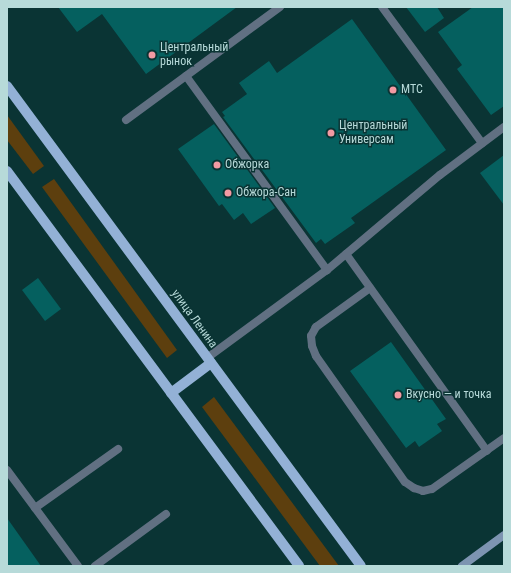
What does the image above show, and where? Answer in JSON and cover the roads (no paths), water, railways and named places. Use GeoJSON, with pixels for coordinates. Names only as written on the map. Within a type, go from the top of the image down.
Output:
{"type":"FeatureCollection","features":[{"type":"Feature","properties":{"kind":"main road","name":"улица Ленина"},"geometry":{"type":"LineString","coordinates":[[7,86],[361,566]]}},
{"type":"Feature","properties":{"kind":"main road"},"geometry":{"type":"LineString","coordinates":[[7,171],[299,566]]}},
{"type":"Feature","properties":{"kind":"main road"},"geometry":{"type":"LineString","coordinates":[[171,393],[209,361]]}},
{"type":"Feature","properties":{"kind":"main road"},"geometry":{"type":"LineString","coordinates":[[462,566],[504,535]]}},
{"type":"Feature","properties":{"kind":"lane"},"geometry":{"type":"LineString","coordinates":[[126,120],[280,7]]}},
{"type":"Feature","properties":{"kind":"lane"},"geometry":{"type":"LineString","coordinates":[[382,7],[482,143]]}},
{"type":"Feature","properties":{"kind":"lane"},"geometry":{"type":"LineString","coordinates":[[186,76],[327,270]]}},
{"type":"Feature","properties":{"kind":"lane"},"geometry":{"type":"LineString","coordinates":[[209,361],[327,270],[440,175],[504,127]]}},
{"type":"Feature","properties":{"kind":"lane"},"geometry":{"type":"LineString","coordinates":[[346,254],[487,450]]}},
{"type":"Feature","properties":{"kind":"lane"},"geometry":{"type":"LineString","coordinates":[[370,288],[316,327],[311,336],[312,346],[316,356],[405,482],[414,488],[423,491],[432,489],[504,438]]}},
{"type":"Feature","properties":{"kind":"lane"},"geometry":{"type":"LineString","coordinates":[[35,508],[118,449]]}},
{"type":"Feature","properties":{"kind":"lane"},"geometry":{"type":"LineString","coordinates":[[7,470],[78,566]]}},
{"type":"Feature","properties":{"kind":"lane"},"geometry":{"type":"LineString","coordinates":[[95,566],[166,514]]}},
{"type":"Feature","properties":{"kind":"place","name":"Центральный рынок"},"geometry":{"type":"Point","coordinates":[152,55]}},
{"type":"Feature","properties":{"kind":"place","name":"МТС"},"geometry":{"type":"Point","coordinates":[393,90]}},
{"type":"Feature","properties":{"kind":"place","name":"Центральный Универсам"},"geometry":{"type":"Point","coordinates":[331,133]}},
{"type":"Feature","properties":{"kind":"place","name":"Обжорка"},"geometry":{"type":"Point","coordinates":[217,165]}},
{"type":"Feature","properties":{"kind":"place","name":"Обжора-Сан"},"geometry":{"type":"Point","coordinates":[228,193]}},
{"type":"Feature","properties":{"kind":"place","name":"Вкусно — и точка"},"geometry":{"type":"Point","coordinates":[398,395]}}]}
